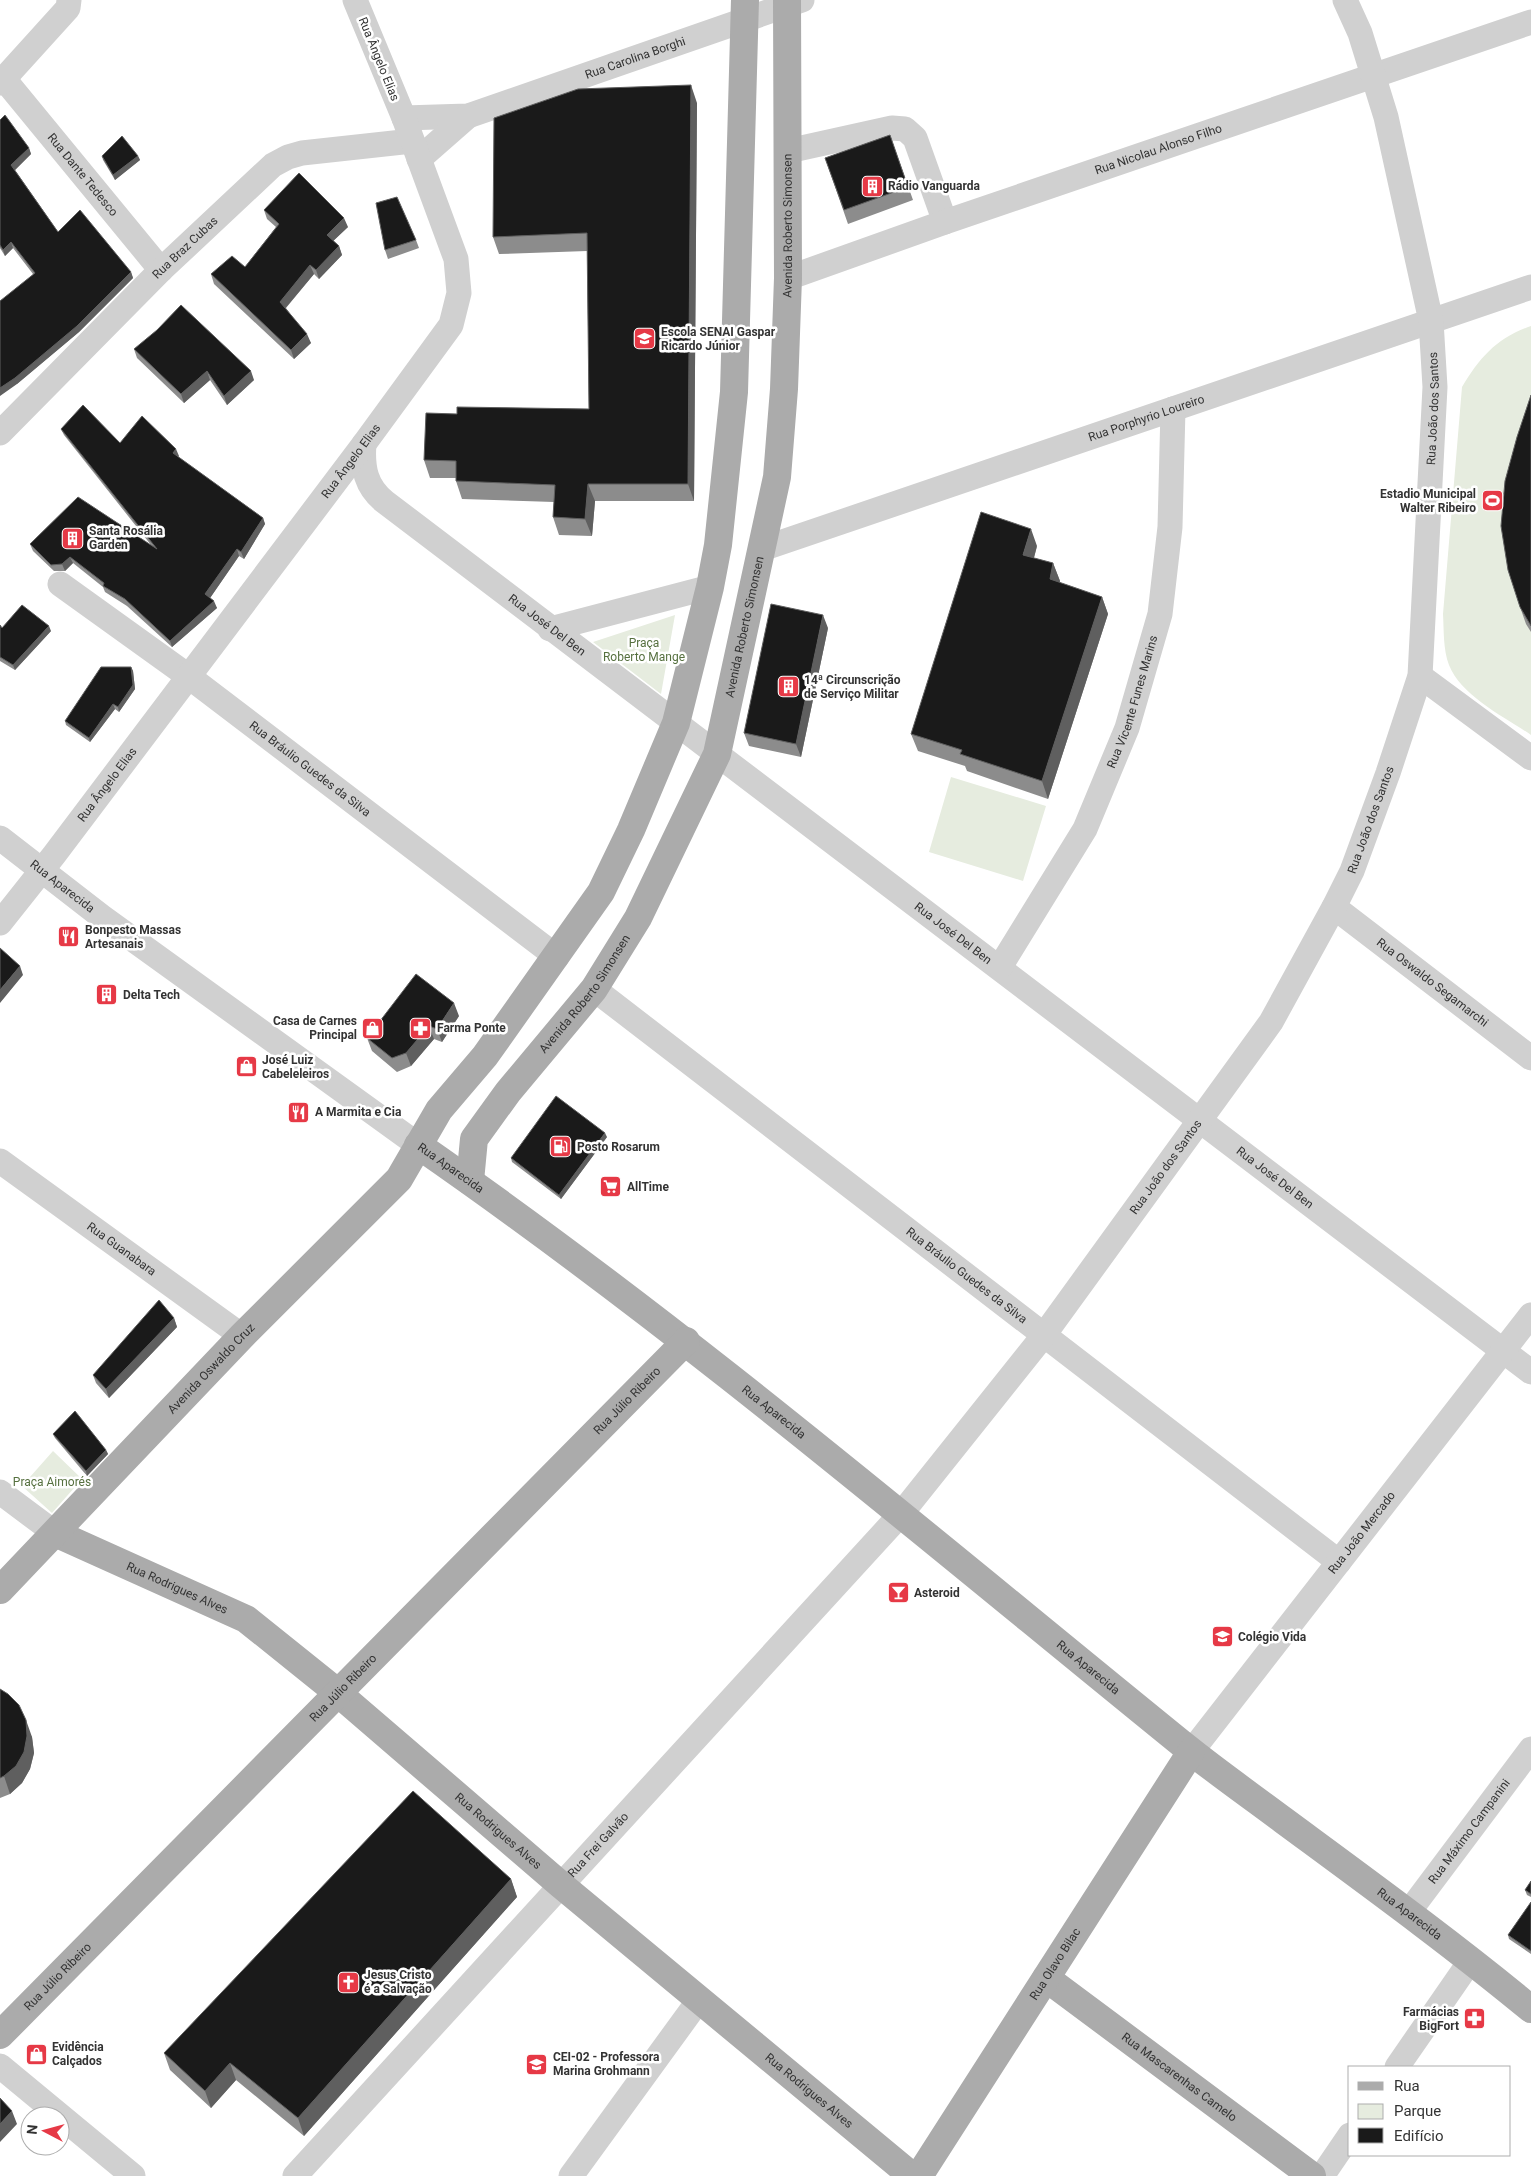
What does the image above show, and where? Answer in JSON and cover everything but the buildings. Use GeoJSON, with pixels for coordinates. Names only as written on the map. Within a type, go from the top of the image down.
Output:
{"type":"FeatureCollection","features":[{"type":"Feature","properties":{"kind":"main road","name":"Avenida Roberto Simonsen"},"geometry":{"type":"LineString","coordinates":[[470,1181],[474,1139],[508,1092],[594,989],[638,918],[717,754],[777,477],[784,389],[788,278],[788,151],[792,2]]}},
{"type":"Feature","properties":{"kind":"main road"},"geometry":{"type":"LineString","coordinates":[[418,1145],[439,1110],[485,1056],[557,957],[601,892],[631,830],[676,723],[710,587],[718,545],[734,392],[745,9]]}},
{"type":"Feature","properties":{"kind":"main road","name":"Rua Aparecida"},"geometry":{"type":"LineString","coordinates":[[418,1145],[470,1181],[686,1341],[901,1514],[1191,1752],[1471,1960],[1531,2009]]}},
{"type":"Feature","properties":{"kind":"main road","name":"Avenida Oswaldo Cruz"},"geometry":{"type":"LineString","coordinates":[[0,1590],[242,1336],[399,1179],[418,1145]]}},
{"type":"Feature","properties":{"kind":"main road","name":"Rua Júlio Ribeiro"},"geometry":{"type":"LineString","coordinates":[[0,2035],[686,1341]]}},
{"type":"Feature","properties":{"kind":"main road","name":"Rua Rodrigues Alves"},"geometry":{"type":"LineString","coordinates":[[55,1533],[246,1619],[338,1693],[561,1885],[912,2176]]}},
{"type":"Feature","properties":{"kind":"main road","name":"Rua Olavo Bilac"},"geometry":{"type":"LineString","coordinates":[[919,2176],[1191,1752]]}},
{"type":"Feature","properties":{"kind":"main road","name":"Rua Mascarenhas Camelo"},"geometry":{"type":"LineString","coordinates":[[1046,1978],[1312,2176]]}},
{"type":"Feature","properties":{"kind":"street"},"geometry":{"type":"LineString","coordinates":[[2,81],[68,8],[69,0]]}},
{"type":"Feature","properties":{"kind":"street","name":"Rua Ângelo Elias"},"geometry":{"type":"LineString","coordinates":[[0,922],[42,871],[364,444],[450,325],[460,293],[456,259],[412,139],[355,0]]}},
{"type":"Feature","properties":{"kind":"street","name":"Rua João dos Santos"},"geometry":{"type":"LineString","coordinates":[[901,1514],[1044,1335],[1270,1022],[1352,871],[1420,676],[1435,387],[1431,322],[1386,117],[1360,34],[1345,0]]}},
{"type":"Feature","properties":{"kind":"street","name":"Rua Carolina Borghi"},"geometry":{"type":"LineString","coordinates":[[412,139],[745,9],[792,2]]}},
{"type":"Feature","properties":{"kind":"street","name":"Rua Nicolau Alonso Filho"},"geometry":{"type":"LineString","coordinates":[[788,278],[945,222],[1531,22]]}},
{"type":"Feature","properties":{"kind":"street","name":"Rua Dante Tedesco"},"geometry":{"type":"LineString","coordinates":[[2,81],[161,270]]}},
{"type":"Feature","properties":{"kind":"street","name":"Rua Carolina Borghi"},"geometry":{"type":"LineString","coordinates":[[412,139],[468,116]]}},
{"type":"Feature","properties":{"kind":"street"},"geometry":{"type":"LineString","coordinates":[[788,151],[892,128],[905,129],[915,138],[945,222]]}},
{"type":"Feature","properties":{"kind":"street","name":"Rua Braz Cubas"},"geometry":{"type":"LineString","coordinates":[[0,433],[161,270],[273,165],[288,156],[302,153],[412,139]]}},
{"type":"Feature","properties":{"kind":"street","name":"Rua Porphyrio Loureiro"},"geometry":{"type":"LineString","coordinates":[[762,549],[1531,287]]}},
{"type":"Feature","properties":{"kind":"street","name":"Rua Vicente Funes Marins"},"geometry":{"type":"LineString","coordinates":[[1000,967],[1085,828],[1127,728],[1160,614],[1170,527],[1172,409]]}},
{"type":"Feature","properties":{"kind":"street","name":"Rua José Del Ben"},"geometry":{"type":"LineString","coordinates":[[364,444],[364,470],[374,494],[550,629],[1000,967],[1531,1372]]}},
{"type":"Feature","properties":{"kind":"street"},"geometry":{"type":"LineString","coordinates":[[317,505],[348,493],[362,492],[374,494]]}},
{"type":"Feature","properties":{"kind":"street","name":"Rua Bráulio Guedes da Silva"},"geometry":{"type":"LineString","coordinates":[[60,584],[188,676],[557,957]]}},
{"type":"Feature","properties":{"kind":"street"},"geometry":{"type":"LineString","coordinates":[[550,629],[710,587]]}},
{"type":"Feature","properties":{"kind":"street"},"geometry":{"type":"LineString","coordinates":[[1420,676],[1531,758]]}},
{"type":"Feature","properties":{"kind":"street","name":"Rua Aparecida"},"geometry":{"type":"LineString","coordinates":[[0,838],[102,917],[418,1145]]}},
{"type":"Feature","properties":{"kind":"street","name":"Rua Oswaldo Segamarchi"},"geometry":{"type":"LineString","coordinates":[[1334,906],[1531,1058]]}},
{"type":"Feature","properties":{"kind":"street","name":"Rua Bráulio Guedes da Silva"},"geometry":{"type":"LineString","coordinates":[[594,989],[1339,1562]]}},
{"type":"Feature","properties":{"kind":"street","name":"Rua Guanabara"},"geometry":{"type":"LineString","coordinates":[[0,1161],[242,1336]]}},
{"type":"Feature","properties":{"kind":"street","name":"Rua João Mercado"},"geometry":{"type":"LineString","coordinates":[[1191,1752],[1531,1314]]}},
{"type":"Feature","properties":{"kind":"street"},"geometry":{"type":"LineString","coordinates":[[0,1492],[55,1533]]}},
{"type":"Feature","properties":{"kind":"street","name":"Rua Frei Galvão"},"geometry":{"type":"LineString","coordinates":[[295,2176],[901,1514]]}},
{"type":"Feature","properties":{"kind":"street","name":"Rua Máximo Campanini"},"geometry":{"type":"LineString","coordinates":[[1408,1913],[1531,1749]]}},
{"type":"Feature","properties":{"kind":"street"},"geometry":{"type":"LineString","coordinates":[[1398,2066],[1471,1960]]}},
{"type":"Feature","properties":{"kind":"street"},"geometry":{"type":"LineString","coordinates":[[571,2176],[700,2000]]}},
{"type":"Feature","properties":{"kind":"street"},"geometry":{"type":"LineString","coordinates":[[0,2066],[133,2176]]}},
{"type":"Feature","properties":{"kind":"street"},"geometry":{"type":"LineString","coordinates":[[1322,2176],[1348,2138]]}},
{"type":"Feature","properties":{"kind":"green space","name":"Estadio Municipal Walter Ribeiro"},"geometry":{"type":"Polygon","coordinates":[[[1531,326],[1531,735],[1473,696],[1455,676],[1449,665],[1446,653],[1443,614],[1462,387],[1476,366],[1490,350],[1508,336],[1531,326]]]}},
{"type":"Feature","properties":{"kind":"green space","name":"Praça Roberto Mange"},"geometry":{"type":"Polygon","coordinates":[[[675,615],[661,694],[593,642],[675,615]]]}},
{"type":"Feature","properties":{"kind":"green space"},"geometry":{"type":"Polygon","coordinates":[[[951,777],[1046,806],[1023,881],[929,852],[951,777]]]}},
{"type":"Feature","properties":{"kind":"green space","name":"Praça Aimorés"},"geometry":{"type":"Polygon","coordinates":[[[53,1451],[82,1479],[52,1513],[22,1486],[53,1451]]]}},
{"type":"Feature","properties":{"kind":"place","name":"Rádio Vanguarda"},"geometry":{"type":"Point","coordinates":[872,186]}},
{"type":"Feature","properties":{"kind":"place","name":"Escola SENAI Gaspar Ricardo Júnior"},"geometry":{"type":"Point","coordinates":[645,339]}},
{"type":"Feature","properties":{"kind":"place","name":"Estadio Municipal Walter Ribeiro"},"geometry":{"type":"Point","coordinates":[1492,501]}},
{"type":"Feature","properties":{"kind":"place","name":"Santa Rosália Garden"},"geometry":{"type":"Point","coordinates":[73,538]}},
{"type":"Feature","properties":{"kind":"place","name":"14ª Circunscrição de Serviço Militar"},"geometry":{"type":"Point","coordinates":[788,687]}},
{"type":"Feature","properties":{"kind":"place","name":"Bonpesto Massas Artesanais"},"geometry":{"type":"Point","coordinates":[69,937]}},
{"type":"Feature","properties":{"kind":"place","name":"Delta Tech"},"geometry":{"type":"Point","coordinates":[107,995]}},
{"type":"Feature","properties":{"kind":"place","name":"Casa de Carnes Principal"},"geometry":{"type":"Point","coordinates":[373,1028]}},
{"type":"Feature","properties":{"kind":"place","name":"Farma Ponte"},"geometry":{"type":"Point","coordinates":[421,1028]}},
{"type":"Feature","properties":{"kind":"place","name":"José Luiz Cabeleleiros"},"geometry":{"type":"Point","coordinates":[246,1067]}},
{"type":"Feature","properties":{"kind":"place","name":"A Marmita e Cia"},"geometry":{"type":"Point","coordinates":[299,1112]}},
{"type":"Feature","properties":{"kind":"place","name":"Posto Rosarum"},"geometry":{"type":"Point","coordinates":[561,1147]}},
{"type":"Feature","properties":{"kind":"place","name":"AllTime"},"geometry":{"type":"Point","coordinates":[611,1187]}},
{"type":"Feature","properties":{"kind":"place","name":"Asteroid"},"geometry":{"type":"Point","coordinates":[898,1593]}},
{"type":"Feature","properties":{"kind":"place","name":"Colégio Vida"},"geometry":{"type":"Point","coordinates":[1222,1637]}},
{"type":"Feature","properties":{"kind":"place","name":"Jesus Cristo é a Salvação"},"geometry":{"type":"Point","coordinates":[348,1982]}},
{"type":"Feature","properties":{"kind":"place","name":"Farmácias BigFort"},"geometry":{"type":"Point","coordinates":[1475,2019]}},
{"type":"Feature","properties":{"kind":"place","name":"Evidência Calçados"},"geometry":{"type":"Point","coordinates":[36,2054]}},
{"type":"Feature","properties":{"kind":"place","name":"CEI-02 - Professora Marina Grohmann"},"geometry":{"type":"Point","coordinates":[537,2064]}}]}
